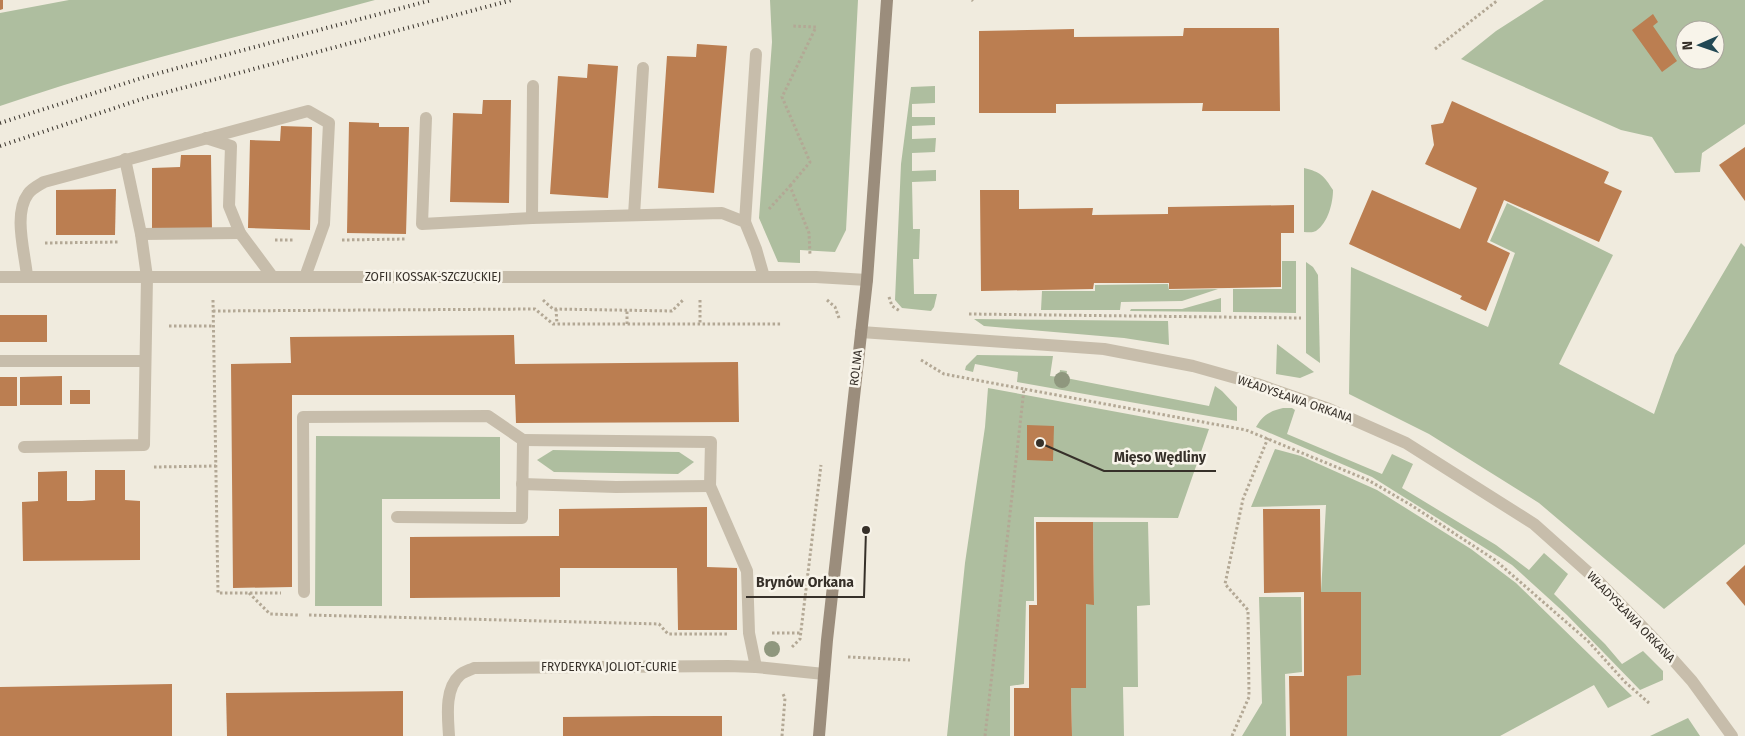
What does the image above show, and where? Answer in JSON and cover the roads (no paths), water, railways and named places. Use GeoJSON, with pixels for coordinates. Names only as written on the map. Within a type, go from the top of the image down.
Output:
{"type":"FeatureCollection","features":[{"type":"Feature","properties":{"kind":"street","name":"ROLNA"},"geometry":{"type":"LineString","coordinates":[[819,736],[855,371],[867,280],[886,0]]}},
{"type":"Feature","properties":{"kind":"street"},"geometry":{"type":"LineString","coordinates":[[756,54],[745,222],[756,249],[764,277]]}},
{"type":"Feature","properties":{"kind":"street"},"geometry":{"type":"LineString","coordinates":[[634,215],[643,68]]}},
{"type":"Feature","properties":{"kind":"street"},"geometry":{"type":"LineString","coordinates":[[532,218],[533,86]]}},
{"type":"Feature","properties":{"kind":"street"},"geometry":{"type":"LineString","coordinates":[[27,276],[21,222],[22,207],[28,193],[44,182],[308,112],[329,123],[324,224],[306,277]]}},
{"type":"Feature","properties":{"kind":"street"},"geometry":{"type":"LineString","coordinates":[[426,118],[422,224],[532,218],[722,213],[745,222]]}},
{"type":"Feature","properties":{"kind":"street"},"geometry":{"type":"LineString","coordinates":[[206,138],[231,146],[229,206],[240,233],[272,276]]}},
{"type":"Feature","properties":{"kind":"street"},"geometry":{"type":"LineString","coordinates":[[24,447],[144,445],[147,277],[141,234],[125,159]]}},
{"type":"Feature","properties":{"kind":"street"},"geometry":{"type":"LineString","coordinates":[[141,234],[240,233]]}},
{"type":"Feature","properties":{"kind":"street","name":"ZOFII KOSSAK-SZCZUCKIEJ"},"geometry":{"type":"LineString","coordinates":[[0,276],[816,277],[867,280]]}},
{"type":"Feature","properties":{"kind":"street","name":"WŁADYSŁAWA ORKANA"},"geometry":{"type":"LineString","coordinates":[[861,332],[1104,349],[1193,366],[1257,384],[1329,409],[1406,443],[1534,524],[1599,582],[1692,681],[1732,736]]}},
{"type":"Feature","properties":{"kind":"street"},"geometry":{"type":"LineString","coordinates":[[0,361],[145,361]]}},
{"type":"Feature","properties":{"kind":"street"},"geometry":{"type":"LineString","coordinates":[[304,592],[303,417],[488,416],[523,440],[711,442],[710,486],[746,571],[749,633],[756,667]]}},
{"type":"Feature","properties":{"kind":"street"},"geometry":{"type":"LineString","coordinates":[[397,517],[522,518],[523,440]]}},
{"type":"Feature","properties":{"kind":"street"},"geometry":{"type":"LineString","coordinates":[[522,484],[616,487],[710,486]]}},
{"type":"Feature","properties":{"kind":"street","name":"FRYDERYKA JOLIOT-CURIE"},"geometry":{"type":"LineString","coordinates":[[449,736],[447,703],[454,684],[460,675],[474,668],[756,667],[824,674]]}},
{"type":"Feature","properties":{"kind":"railway"},"geometry":{"type":"LineString","coordinates":[[0,123],[145,77],[432,0]]}},
{"type":"Feature","properties":{"kind":"railway"},"geometry":{"type":"LineString","coordinates":[[0,146],[145,98],[512,0]]}},
{"type":"Feature","properties":{"kind":"place","name":"Mięso Wędliny"},"geometry":{"type":"Point","coordinates":[1040,443]}},
{"type":"Feature","properties":{"kind":"place","name":"Brynów Orkana"},"geometry":{"type":"Point","coordinates":[866,530]}}]}
